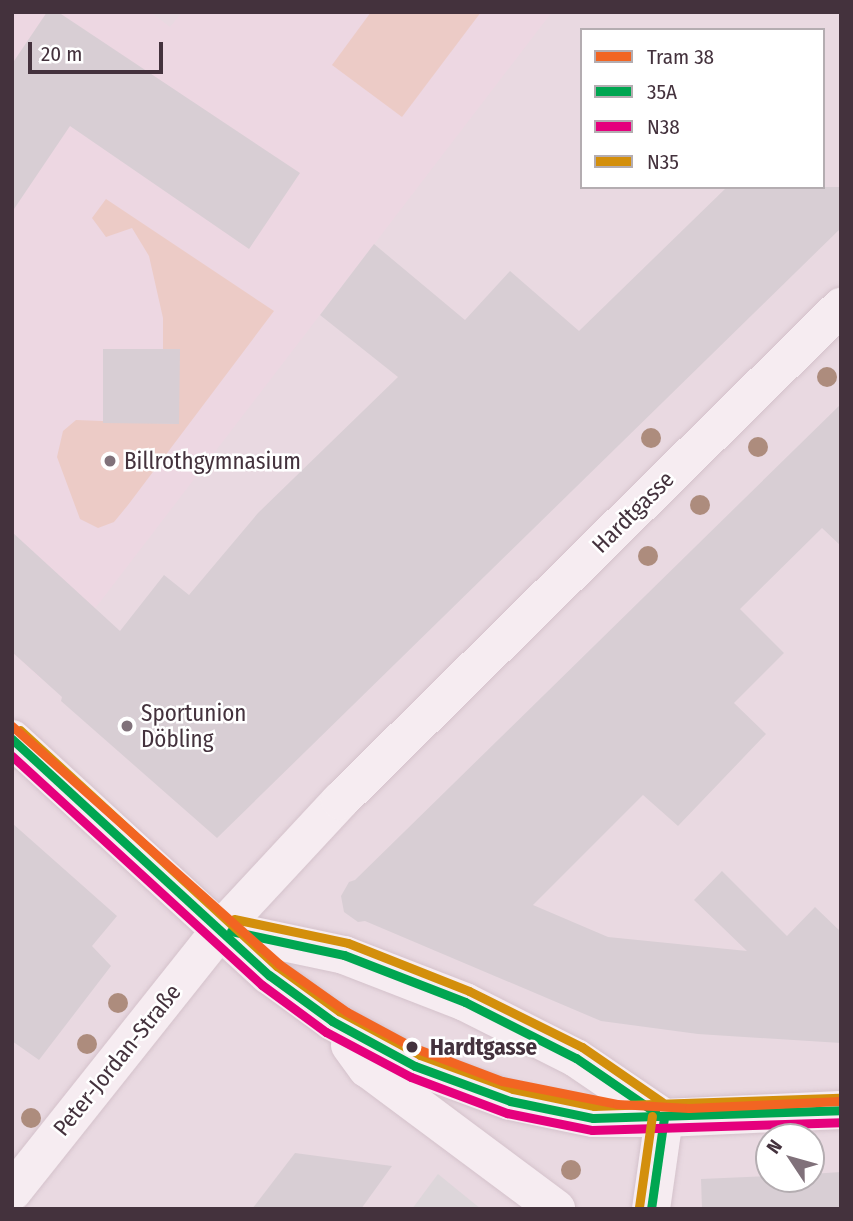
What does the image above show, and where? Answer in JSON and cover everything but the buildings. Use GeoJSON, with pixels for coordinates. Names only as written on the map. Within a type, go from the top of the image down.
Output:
{"type":"FeatureCollection","features":[{"type":"Feature","properties":{"kind":"street","name":"Hardtgasse"},"geometry":{"type":"LineString","coordinates":[[221,929],[340,801],[841,307]]}},
{"type":"Feature","properties":{"kind":"street"},"geometry":{"type":"LineString","coordinates":[[12,739],[269,975],[332,1021],[415,1066],[510,1101],[593,1118],[664,1118],[841,1110]]}},
{"type":"Feature","properties":{"kind":"street"},"geometry":{"type":"LineString","coordinates":[[221,929],[344,955],[465,1002],[576,1058],[664,1118]]}},
{"type":"Feature","properties":{"kind":"street","name":"Peter-Jordan-Straße"},"geometry":{"type":"LineString","coordinates":[[12,1192],[221,929]]}},
{"type":"Feature","properties":{"kind":"street"},"geometry":{"type":"LineString","coordinates":[[332,1021],[366,1068],[556,1209]]}},
{"type":"Feature","properties":{"kind":"street"},"geometry":{"type":"LineString","coordinates":[[651,1209],[664,1118]]}},
{"type":"Feature","properties":{"kind":"shaded area"},"geometry":{"type":"Polygon","coordinates":[[[12,12],[841,12],[841,1209],[12,1209],[12,12]]]}},
{"type":"Feature","properties":{"kind":"shaded area","name":"Billrothgymnasium"},"geometry":{"type":"Polygon","coordinates":[[[12,12],[150,12],[170,27],[182,12],[552,12],[41,679],[12,652],[12,12]]]}},
{"type":"Feature","properties":{"kind":"shaded area"},"geometry":{"type":"Polygon","coordinates":[[[371,12],[481,12],[402,117],[332,65],[371,12]]]}},
{"type":"Feature","properties":{"kind":"shaded area"},"geometry":{"type":"Polygon","coordinates":[[[106,199],[274,311],[128,505],[114,522],[98,528],[80,519],[57,457],[63,431],[76,420],[179,424],[179,349],[163,349],[163,318],[149,256],[132,228],[106,237],[92,218],[106,199]]]}},
{"type":"Feature","properties":{"kind":"shaded area"},"geometry":{"type":"Polygon","coordinates":[[[438,1174],[481,1209],[412,1209],[438,1174]]]}},
{"type":"Feature","properties":{"kind":"tram line","name":"38"},"geometry":{"type":"LineString","coordinates":[[12,726],[279,964],[347,1012],[412,1047],[502,1081],[617,1104],[689,1108],[841,1101]]}},
{"type":"Feature","properties":{"kind":"transit line","name":"N35"},"geometry":{"type":"LineString","coordinates":[[20,730],[277,966],[339,1011],[420,1055],[513,1089],[594,1106],[840,1098]]}},
{"type":"Feature","properties":{"kind":"transit line","name":"35A"},"geometry":{"type":"LineString","coordinates":[[12,739],[269,975],[332,1021],[415,1066],[510,1101],[593,1118],[841,1110]]}},
{"type":"Feature","properties":{"kind":"transit line","name":"N38"},"geometry":{"type":"LineString","coordinates":[[12,756],[262,985],[326,1032],[411,1077],[507,1113],[592,1130],[841,1122]]}},
{"type":"Feature","properties":{"kind":"transit line","name":"N35"},"geometry":{"type":"LineString","coordinates":[[234,919],[348,943],[469,991],[582,1047],[662,1102]]}},
{"type":"Feature","properties":{"kind":"transit line","name":"35A"},"geometry":{"type":"LineString","coordinates":[[231,931],[344,955],[465,1002],[576,1058],[655,1112]]}},
{"type":"Feature","properties":{"kind":"transit line","name":"N35"},"geometry":{"type":"LineString","coordinates":[[639,1207],[652,1116]]}},
{"type":"Feature","properties":{"kind":"transit line","name":"35A"},"geometry":{"type":"LineString","coordinates":[[651,1209],[664,1118]]}},
{"type":"Feature","properties":{"kind":"place","name":"Billrothgymnasium"},"geometry":{"type":"Point","coordinates":[110,461]}},
{"type":"Feature","properties":{"kind":"place","name":"Sportunion Döbling"},"geometry":{"type":"Point","coordinates":[127,726]}},
{"type":"Feature","properties":{"kind":"place","name":"Hardtgasse"},"geometry":{"type":"Point","coordinates":[412,1047]}}]}
